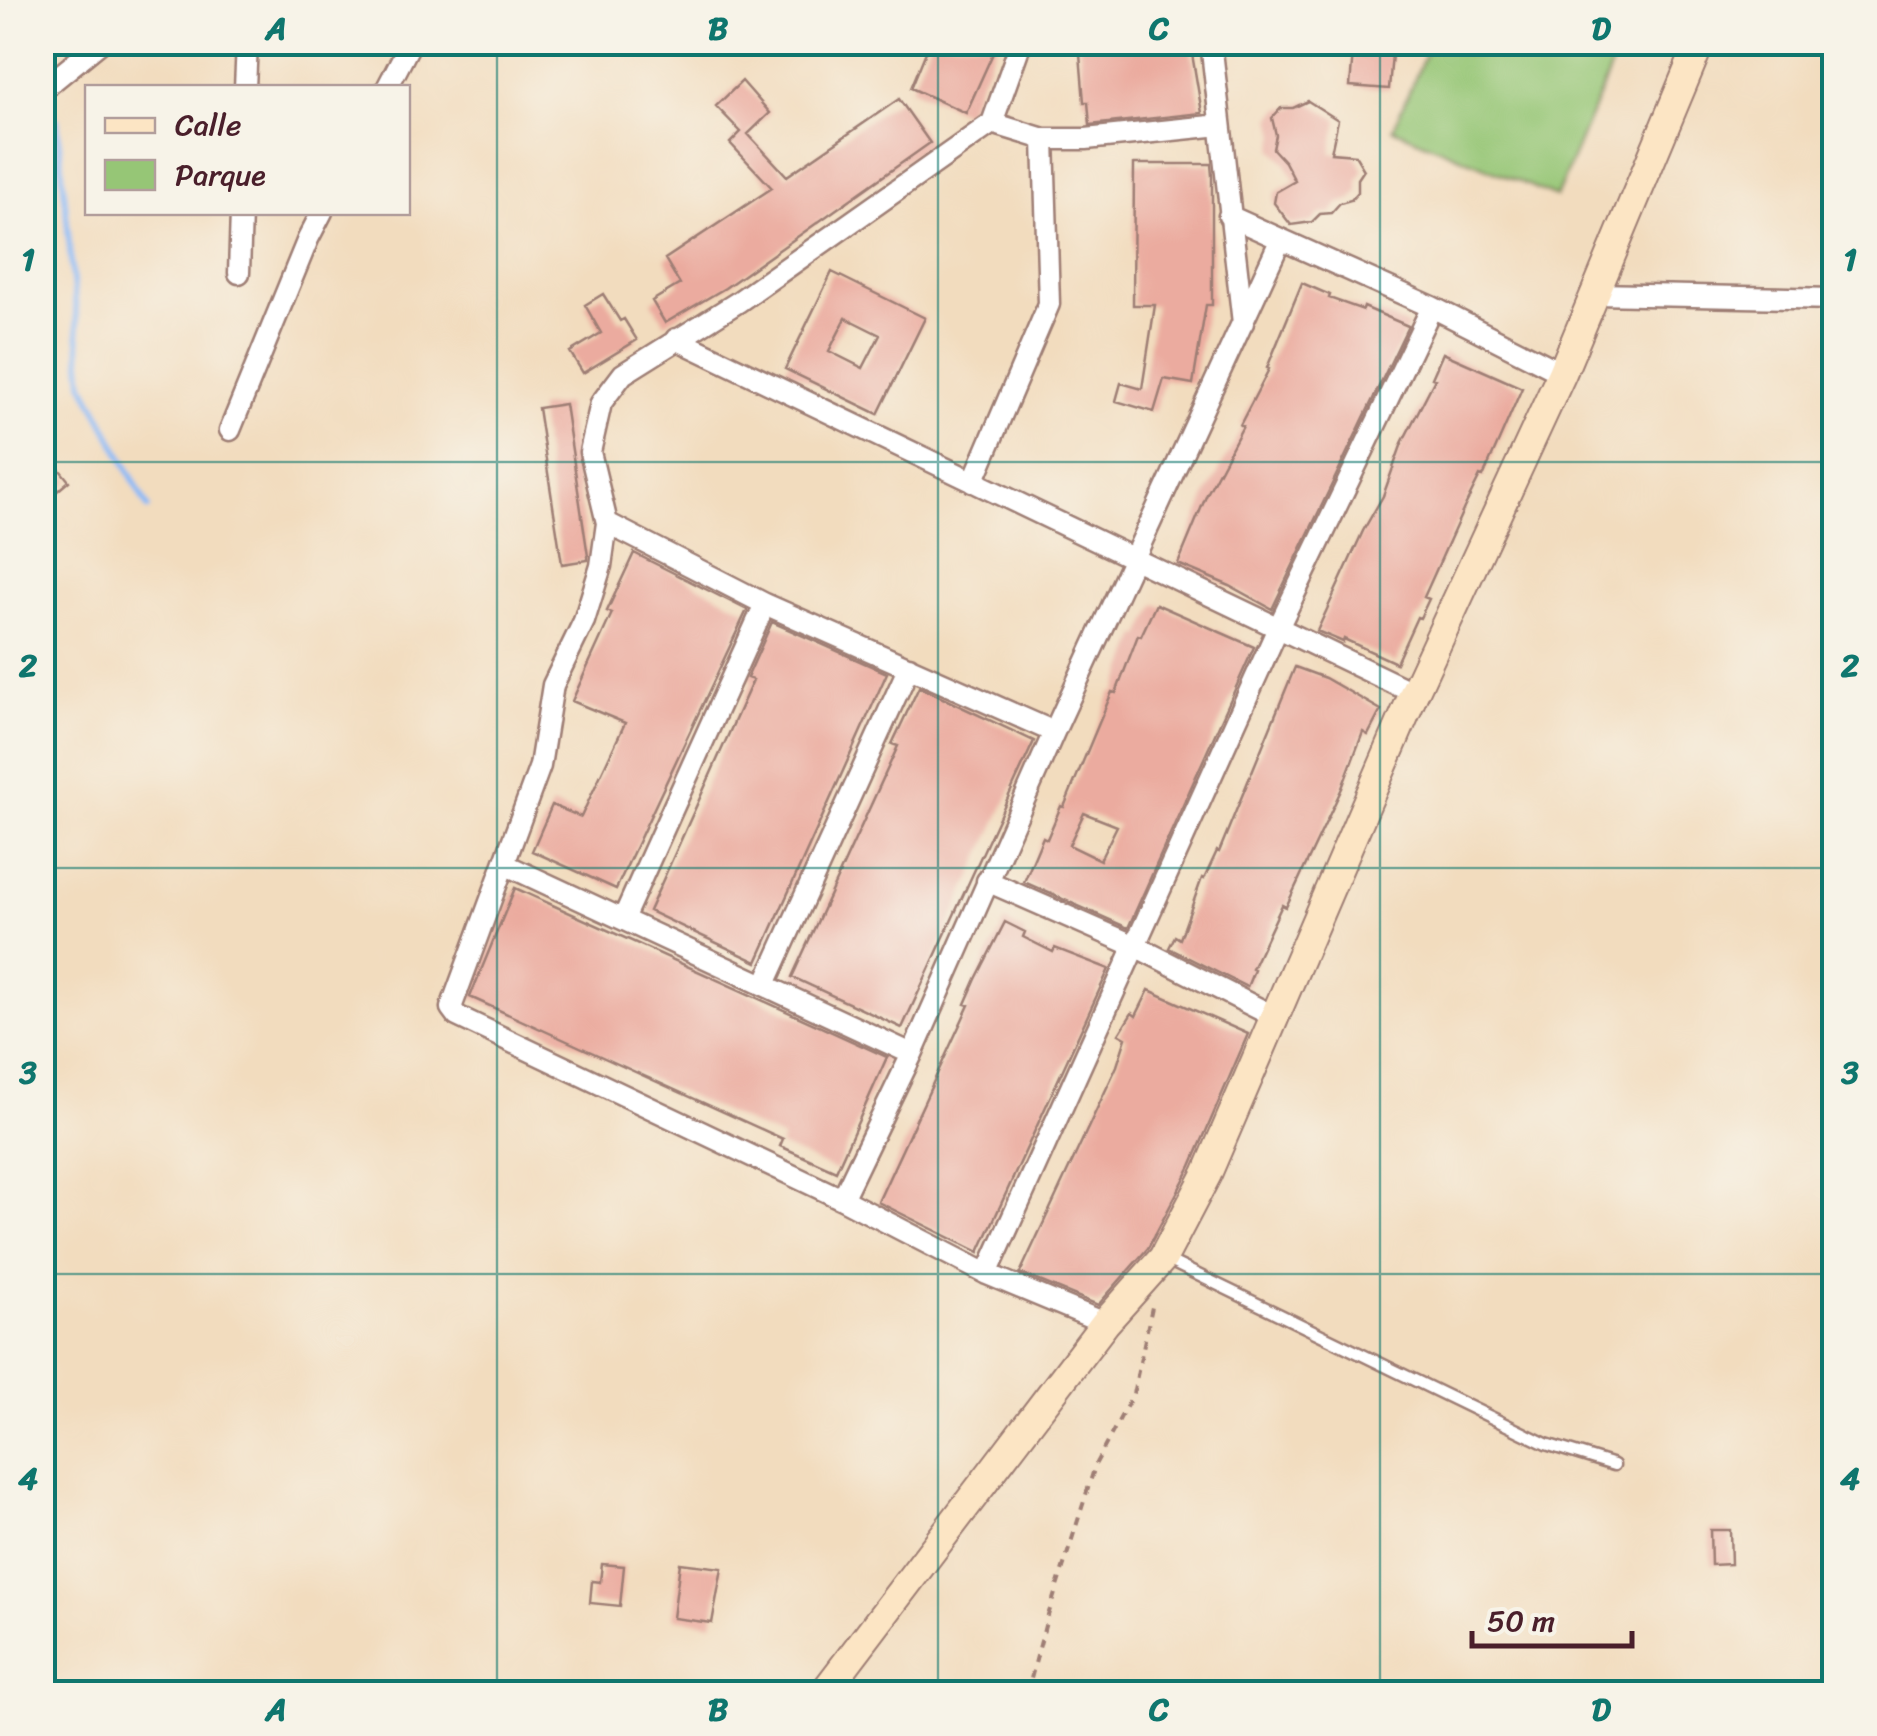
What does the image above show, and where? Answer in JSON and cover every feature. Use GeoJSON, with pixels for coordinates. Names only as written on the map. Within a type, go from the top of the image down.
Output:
{"type":"FeatureCollection","features":[{"type":"Feature","properties":{"kind":"street"},"geometry":{"type":"LineString","coordinates":[[42,90],[101,42]]}},
{"type":"Feature","properties":{"kind":"street"},"geometry":{"type":"LineString","coordinates":[[246,85],[247,42]]}},
{"type":"Feature","properties":{"kind":"street"},"geometry":{"type":"LineString","coordinates":[[390,85],[411,42]]}},
{"type":"Feature","properties":{"kind":"street"},"geometry":{"type":"LineString","coordinates":[[1021,42],[992,123],[738,302],[623,374],[601,403],[590,452],[607,523],[601,566],[584,621],[553,685],[540,766],[452,1008],[456,1016],[842,1199],[987,1274],[1105,1323]]}},
{"type":"Feature","properties":{"kind":"street"},"geometry":{"type":"LineString","coordinates":[[1212,42],[1242,323]]}},
{"type":"Feature","properties":{"kind":"street"},"geometry":{"type":"LineString","coordinates":[[823,1694],[1105,1323],[1162,1258],[1207,1174],[1414,694],[1562,373],[1700,42]]}},
{"type":"Feature","properties":{"kind":"street"},"geometry":{"type":"LineString","coordinates":[[992,123],[1044,139],[1086,140],[1220,125]]}},
{"type":"Feature","properties":{"kind":"street"},"geometry":{"type":"LineString","coordinates":[[973,482],[1049,304],[1044,139]]}},
{"type":"Feature","properties":{"kind":"street"},"geometry":{"type":"LineString","coordinates":[[239,273],[241,215]]}},
{"type":"Feature","properties":{"kind":"street"},"geometry":{"type":"LineString","coordinates":[[230,430],[320,215]]}},
{"type":"Feature","properties":{"kind":"street"},"geometry":{"type":"LineString","coordinates":[[1228,216],[1432,307],[1562,373]]}},
{"type":"Feature","properties":{"kind":"street"},"geometry":{"type":"LineString","coordinates":[[842,1199],[912,1054],[1054,732],[1280,241]]}},
{"type":"Feature","properties":{"kind":"street"},"geometry":{"type":"LineString","coordinates":[[1595,294],[1834,299]]}},
{"type":"Feature","properties":{"kind":"street"},"geometry":{"type":"LineString","coordinates":[[987,1274],[1278,628],[1432,307]]}},
{"type":"Feature","properties":{"kind":"street"},"geometry":{"type":"LineString","coordinates":[[676,339],[1414,694]]}},
{"type":"Feature","properties":{"kind":"street"},"geometry":{"type":"LineString","coordinates":[[607,523],[765,604],[1054,732]]}},
{"type":"Feature","properties":{"kind":"street"},"geometry":{"type":"LineString","coordinates":[[622,919],[765,604]]}},
{"type":"Feature","properties":{"kind":"street"},"geometry":{"type":"LineString","coordinates":[[765,984],[909,668]]}},
{"type":"Feature","properties":{"kind":"street"},"geometry":{"type":"LineString","coordinates":[[504,864],[912,1054]]}},
{"type":"Feature","properties":{"kind":"street"},"geometry":{"type":"LineString","coordinates":[[987,881],[1135,946],[1273,1016]]}},
{"type":"Feature","properties":{"kind":"lane"},"geometry":{"type":"LineString","coordinates":[[1162,1258],[1546,1444],[1614,1465]]}},
{"type":"Feature","properties":{"kind":"path"},"geometry":{"type":"LineString","coordinates":[[1027,1694],[1096,1462],[1133,1394],[1154,1297]]}},
{"type":"Feature","properties":{"kind":"green space"},"geometry":{"type":"Polygon","coordinates":[[[1430,43],[1621,43],[1556,197],[1393,129],[1430,43]]]}},
{"type":"Feature","properties":{"kind":"building"},"geometry":{"type":"Polygon","coordinates":[[[930,42],[998,42],[966,113],[911,88],[930,42]]]}},
{"type":"Feature","properties":{"kind":"building"},"geometry":{"type":"Polygon","coordinates":[[[1079,42],[1190,42],[1202,113],[1090,125],[1079,42]]]}},
{"type":"Feature","properties":{"kind":"building"},"geometry":{"type":"Polygon","coordinates":[[[1354,42],[1393,42],[1389,89],[1350,86],[1354,42]]]}},
{"type":"Feature","properties":{"kind":"building"},"geometry":{"type":"Polygon","coordinates":[[[742,81],[770,113],[748,134],[787,176],[899,99],[930,143],[725,288],[665,323],[652,301],[680,284],[665,259],[772,188],[730,143],[741,132],[716,106],[742,81]]]}},
{"type":"Feature","properties":{"kind":"building"},"geometry":{"type":"Polygon","coordinates":[[[1308,101],[1338,120],[1331,153],[1355,155],[1364,170],[1358,179],[1358,192],[1351,200],[1340,203],[1331,213],[1320,214],[1312,222],[1291,225],[1274,203],[1276,192],[1295,181],[1273,149],[1276,135],[1272,118],[1281,108],[1293,108],[1308,101]]]}},
{"type":"Feature","properties":{"kind":"building"},"geometry":{"type":"Polygon","coordinates":[[[1134,164],[1211,164],[1212,176],[1212,305],[1206,305],[1193,384],[1164,379],[1154,412],[1116,401],[1121,383],[1142,389],[1155,305],[1133,305],[1134,164]]]}},
{"type":"Feature","properties":{"kind":"building"},"geometry":{"type":"Polygon","coordinates":[[[832,272],[925,318],[878,414],[785,369],[832,272]],[[846,318],[829,351],[863,368],[880,335],[846,318]]]}},
{"type":"Feature","properties":{"kind":"building"},"geometry":{"type":"Polygon","coordinates":[[[1302,283],[1330,295],[1329,298],[1363,310],[1364,307],[1408,326],[1272,609],[1178,564],[1207,494],[1269,369],[1302,283]]]}},
{"type":"Feature","properties":{"kind":"building"},"geometry":{"type":"Polygon","coordinates":[[[603,294],[637,340],[583,373],[570,352],[601,333],[585,305],[603,294]]]}},
{"type":"Feature","properties":{"kind":"building"},"geometry":{"type":"Polygon","coordinates":[[[1443,353],[1522,388],[1424,597],[1429,599],[1396,663],[1317,631],[1383,496],[1443,353]]]}},
{"type":"Feature","properties":{"kind":"building"},"geometry":{"type":"Polygon","coordinates":[[[565,404],[588,560],[562,564],[538,408],[565,404]]]}},
{"type":"Feature","properties":{"kind":"building"},"geometry":{"type":"Polygon","coordinates":[[[42,448],[69,481],[55,493],[42,478],[42,448]]]}},
{"type":"Feature","properties":{"kind":"building"},"geometry":{"type":"Polygon","coordinates":[[[634,553],[747,610],[616,889],[532,851],[552,805],[581,817],[625,723],[572,701],[634,553]]]}},
{"type":"Feature","properties":{"kind":"building"},"geometry":{"type":"Polygon","coordinates":[[[1156,604],[1254,647],[1128,928],[1024,882],[1043,837],[1047,839],[1061,806],[1064,807],[1112,692],[1116,693],[1138,635],[1141,636],[1156,604]],[[1084,813],[1069,845],[1100,860],[1117,826],[1084,813]]]}},
{"type":"Feature","properties":{"kind":"building"},"geometry":{"type":"Polygon","coordinates":[[[772,622],[887,673],[757,962],[649,911],[753,680],[747,678],[772,622]]]}},
{"type":"Feature","properties":{"kind":"building"},"geometry":{"type":"Polygon","coordinates":[[[1295,667],[1325,678],[1381,710],[1368,735],[1363,732],[1342,788],[1286,907],[1282,905],[1247,987],[1169,948],[1175,936],[1180,939],[1202,878],[1219,852],[1295,667]]]}},
{"type":"Feature","properties":{"kind":"building"},"geometry":{"type":"Polygon","coordinates":[[[919,687],[1034,741],[902,1028],[792,977],[898,746],[892,744],[919,687]]]}},
{"type":"Feature","properties":{"kind":"building"},"geometry":{"type":"Polygon","coordinates":[[[515,888],[887,1057],[836,1171],[780,1146],[783,1139],[470,997],[515,888]]]}},
{"type":"Feature","properties":{"kind":"building"},"geometry":{"type":"Polygon","coordinates":[[[1005,922],[1025,932],[1023,937],[1053,952],[1055,948],[1109,969],[979,1252],[878,1202],[1005,922]]]}},
{"type":"Feature","properties":{"kind":"building"},"geometry":{"type":"Polygon","coordinates":[[[1149,990],[1248,1034],[1191,1166],[1148,1248],[1098,1305],[1020,1273],[1117,1066],[1126,1038],[1119,1034],[1132,1013],[1136,1016],[1149,990]]]}},
{"type":"Feature","properties":{"kind":"building"},"geometry":{"type":"Polygon","coordinates":[[[1710,1530],[1730,1530],[1731,1564],[1711,1565],[1710,1530]]]}},
{"type":"Feature","properties":{"kind":"building"},"geometry":{"type":"Polygon","coordinates":[[[680,1563],[722,1568],[712,1623],[673,1618],[680,1563]]]}},
{"type":"Feature","properties":{"kind":"building"},"geometry":{"type":"Polygon","coordinates":[[[602,1564],[624,1566],[620,1606],[590,1603],[592,1581],[600,1582],[602,1564]]]}},
{"type":"Feature","properties":{"kind":"waterway"},"geometry":{"type":"LineString","coordinates":[[57,120],[83,383],[148,508]]}}]}
